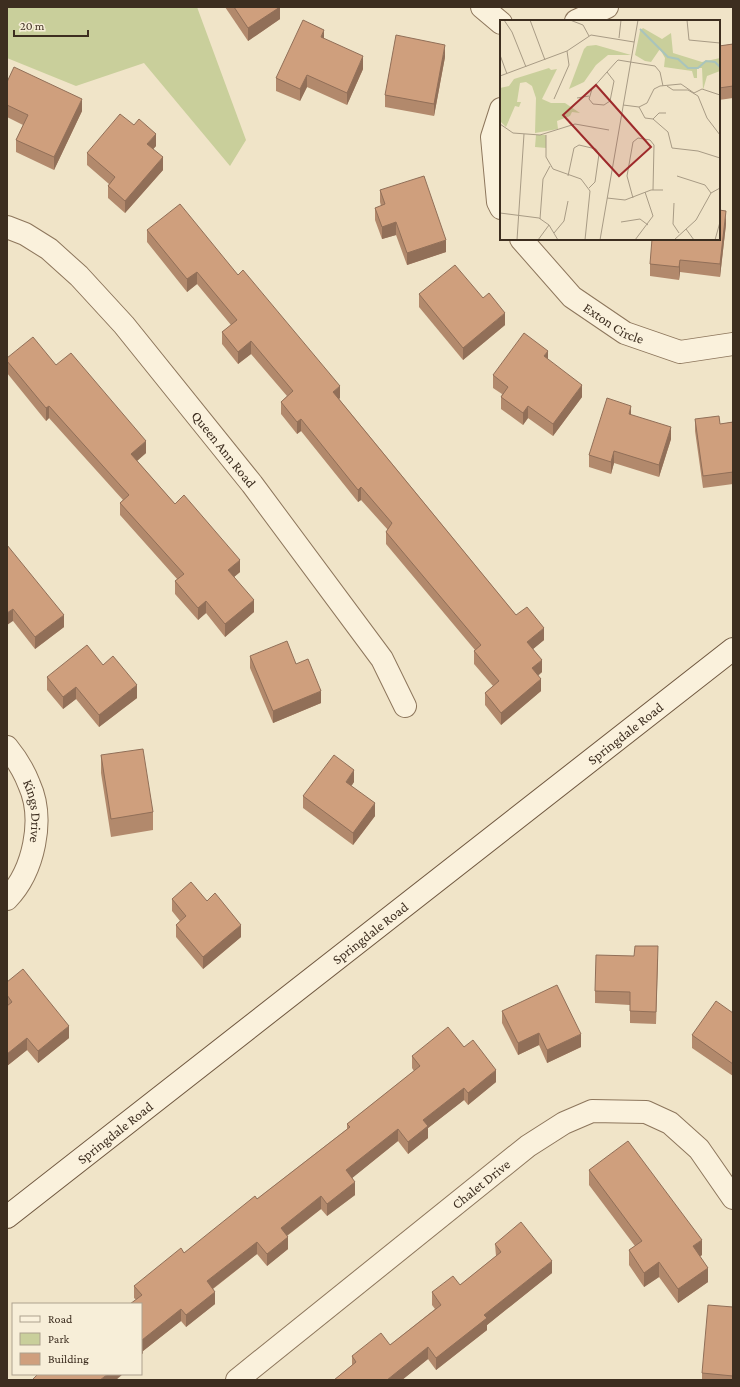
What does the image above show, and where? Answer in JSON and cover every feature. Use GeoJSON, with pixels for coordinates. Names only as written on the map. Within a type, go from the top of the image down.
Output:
{"type":"FeatureCollection","features":[{"type":"Feature","properties":{"kind":"street"},"geometry":{"type":"LineString","coordinates":[[482,7],[500,22]]}},
{"type":"Feature","properties":{"kind":"street"},"geometry":{"type":"LineString","coordinates":[[578,20],[607,7]]}},
{"type":"Feature","properties":{"kind":"street"},"geometry":{"type":"LineString","coordinates":[[500,112],[492,137],[498,202],[500,206]]}},
{"type":"Feature","properties":{"kind":"street","name":"Queen Ann Road"},"geometry":{"type":"LineString","coordinates":[[7,227],[25,234],[49,249],[79,276],[124,325],[252,484],[377,653],[405,706]]}},
{"type":"Feature","properties":{"kind":"street","name":"Exton Circle"},"geometry":{"type":"LineString","coordinates":[[522,240],[572,297],[626,333],[680,352],[733,344]]}},
{"type":"Feature","properties":{"kind":"street","name":"Springdale Road"},"geometry":{"type":"LineString","coordinates":[[7,1217],[733,649]]}},
{"type":"Feature","properties":{"kind":"street","name":"Kings Drive"},"geometry":{"type":"LineString","coordinates":[[7,747],[30,784],[36,812],[35,837],[28,865],[7,899]]}},
{"type":"Feature","properties":{"kind":"street","name":"Chalet Drive"},"geometry":{"type":"LineString","coordinates":[[237,1380],[528,1146],[564,1123],[592,1111],[646,1112],[670,1123],[699,1149],[733,1198]]}},
{"type":"Feature","properties":{"kind":"green space"},"geometry":{"type":"Polygon","coordinates":[[[7,7],[197,7],[246,140],[230,166],[144,63],[76,86],[7,58],[7,7]]]}},
{"type":"Feature","properties":{"kind":"building"},"geometry":{"type":"Polygon","coordinates":[[[234,7],[280,7],[248,28],[234,7]]]}},
{"type":"Feature","properties":{"kind":"building"},"geometry":{"type":"Polygon","coordinates":[[[303,20],[324,30],[321,37],[363,56],[347,93],[307,75],[300,89],[276,78],[303,20]]]}},
{"type":"Feature","properties":{"kind":"building"},"geometry":{"type":"Polygon","coordinates":[[[396,35],[445,45],[434,104],[385,95],[396,35]]]}},
{"type":"Feature","properties":{"kind":"building"},"geometry":{"type":"Polygon","coordinates":[[[733,44],[733,86],[720,88],[720,46],[733,44]]]}},
{"type":"Feature","properties":{"kind":"building"},"geometry":{"type":"Polygon","coordinates":[[[14,67],[82,99],[54,157],[16,140],[28,115],[7,105],[7,82],[14,67]]]}},
{"type":"Feature","properties":{"kind":"building"},"geometry":{"type":"Polygon","coordinates":[[[120,114],[134,125],[139,119],[156,134],[147,144],[163,157],[125,201],[108,186],[115,177],[87,153],[120,114]]]}},
{"type":"Feature","properties":{"kind":"building"},"geometry":{"type":"Polygon","coordinates":[[[424,176],[446,240],[407,253],[396,222],[382,227],[375,208],[385,204],[380,190],[424,176]]]}},
{"type":"Feature","properties":{"kind":"building"},"geometry":{"type":"Polygon","coordinates":[[[180,204],[238,275],[243,270],[340,386],[333,392],[516,615],[527,607],[544,628],[527,642],[542,660],[532,668],[541,679],[501,713],[485,693],[499,681],[474,651],[481,645],[386,532],[392,523],[361,487],[358,490],[301,419],[297,422],[281,402],[293,391],[251,341],[238,352],[222,332],[237,320],[197,272],[187,279],[147,230],[180,204]]]}},
{"type":"Feature","properties":{"kind":"building"},"geometry":{"type":"Polygon","coordinates":[[[720,210],[726,211],[720,264],[680,260],[679,267],[650,264],[652,240],[720,240],[720,210]]]}},
{"type":"Feature","properties":{"kind":"building"},"geometry":{"type":"Polygon","coordinates":[[[455,265],[483,298],[489,293],[505,313],[463,348],[419,294],[455,265]]]}},
{"type":"Feature","properties":{"kind":"building"},"geometry":{"type":"Polygon","coordinates":[[[524,333],[548,351],[544,356],[582,385],[553,424],[528,406],[523,413],[501,397],[508,387],[493,375],[524,333]]]}},
{"type":"Feature","properties":{"kind":"building"},"geometry":{"type":"Polygon","coordinates":[[[33,337],[56,365],[71,353],[146,441],[131,454],[175,504],[184,495],[240,560],[228,570],[254,600],[225,624],[206,601],[198,608],[175,581],[184,574],[120,503],[129,495],[49,406],[46,408],[7,361],[7,358],[33,337]]]}},
{"type":"Feature","properties":{"kind":"building"},"geometry":{"type":"Polygon","coordinates":[[[607,398],[631,406],[629,414],[671,427],[659,465],[614,451],[611,462],[589,455],[607,398]]]}},
{"type":"Feature","properties":{"kind":"building"},"geometry":{"type":"Polygon","coordinates":[[[719,416],[720,424],[733,422],[733,472],[703,476],[695,419],[719,416]]]}},
{"type":"Feature","properties":{"kind":"building"},"geometry":{"type":"Polygon","coordinates":[[[7,545],[64,615],[35,637],[13,609],[7,613],[7,545]]]}},
{"type":"Feature","properties":{"kind":"building"},"geometry":{"type":"Polygon","coordinates":[[[287,641],[296,664],[308,659],[321,691],[273,711],[250,656],[287,641]]]}},
{"type":"Feature","properties":{"kind":"building"},"geometry":{"type":"Polygon","coordinates":[[[87,645],[103,665],[113,656],[137,685],[99,715],[76,687],[63,697],[47,677],[87,645]]]}},
{"type":"Feature","properties":{"kind":"building"},"geometry":{"type":"Polygon","coordinates":[[[143,749],[153,812],[111,819],[101,755],[143,749]]]}},
{"type":"Feature","properties":{"kind":"building"},"geometry":{"type":"Polygon","coordinates":[[[334,755],[354,770],[346,782],[375,803],[353,833],[303,796],[334,755]]]}},
{"type":"Feature","properties":{"kind":"building"},"geometry":{"type":"Polygon","coordinates":[[[191,882],[207,901],[215,893],[241,925],[203,957],[176,925],[186,916],[172,899],[191,882]]]}},
{"type":"Feature","properties":{"kind":"building"},"geometry":{"type":"Polygon","coordinates":[[[635,946],[658,946],[656,1012],[630,1011],[630,992],[595,991],[596,955],[634,956],[635,946]]]}},
{"type":"Feature","properties":{"kind":"building"},"geometry":{"type":"Polygon","coordinates":[[[23,969],[69,1026],[38,1051],[27,1038],[7,1054],[7,1006],[12,1002],[7,995],[7,982],[23,969]]]}},
{"type":"Feature","properties":{"kind":"building"},"geometry":{"type":"Polygon","coordinates":[[[557,985],[581,1034],[547,1050],[539,1033],[518,1043],[502,1011],[557,985]]]}},
{"type":"Feature","properties":{"kind":"building"},"geometry":{"type":"Polygon","coordinates":[[[716,1001],[733,1013],[733,1064],[692,1035],[716,1001]]]}},
{"type":"Feature","properties":{"kind":"building"},"geometry":{"type":"Polygon","coordinates":[[[448,1027],[464,1047],[473,1040],[496,1070],[468,1093],[464,1088],[423,1120],[428,1126],[408,1142],[398,1129],[346,1170],[355,1182],[327,1204],[321,1196],[281,1228],[288,1237],[267,1254],[257,1242],[207,1281],[215,1292],[186,1315],[181,1309],[142,1340],[142,1303],[131,1303],[142,1295],[134,1286],[181,1248],[184,1253],[255,1196],[257,1199],[350,1127],[347,1124],[420,1066],[412,1056],[448,1027]]]}},
{"type":"Feature","properties":{"kind":"building"},"geometry":{"type":"Polygon","coordinates":[[[628,1141],[702,1240],[693,1246],[708,1268],[678,1289],[659,1262],[644,1273],[629,1250],[642,1241],[589,1170],[628,1141]]]}},
{"type":"Feature","properties":{"kind":"building"},"geometry":{"type":"Polygon","coordinates":[[[521,1222],[552,1261],[484,1315],[487,1318],[436,1358],[428,1347],[387,1380],[334,1380],[356,1362],[352,1356],[381,1333],[390,1345],[441,1305],[432,1292],[453,1276],[460,1285],[501,1252],[495,1244],[521,1222]]]}},
{"type":"Feature","properties":{"kind":"building"},"geometry":{"type":"Polygon","coordinates":[[[708,1305],[733,1307],[733,1376],[702,1373],[708,1305]]]}},
{"type":"Feature","properties":{"kind":"building"},"geometry":{"type":"Polygon","coordinates":[[[37,1375],[107,1375],[100,1380],[32,1380],[37,1375]]]}}]}
